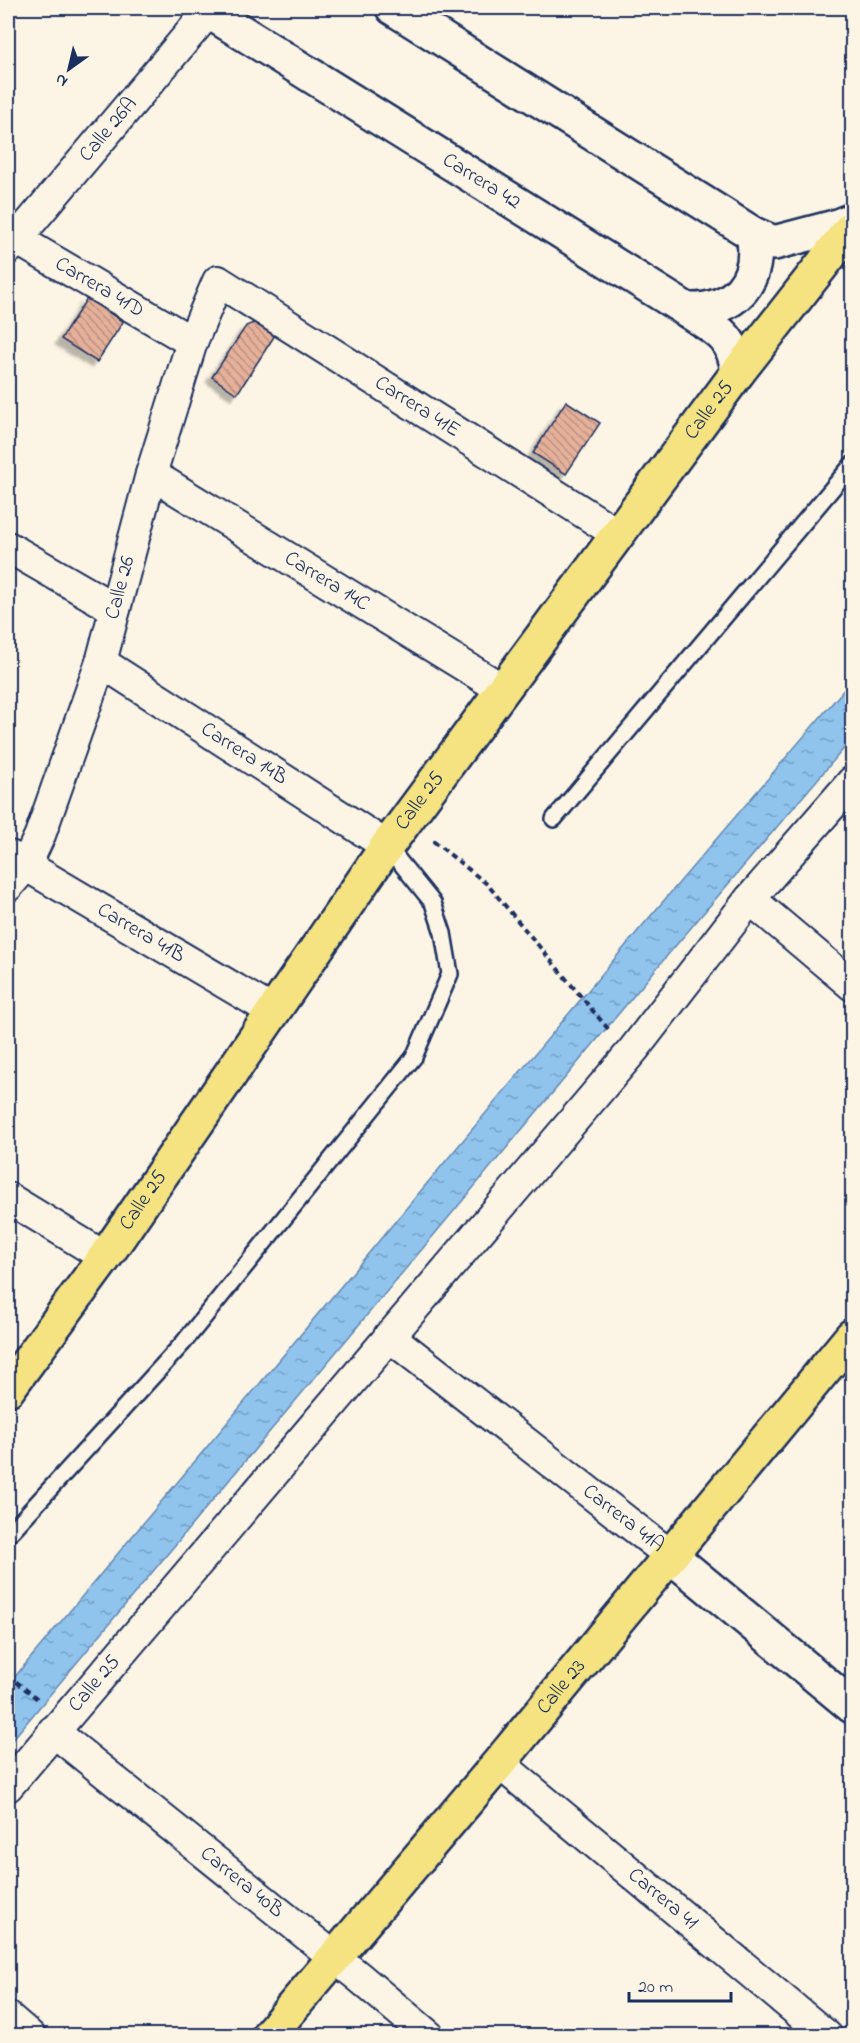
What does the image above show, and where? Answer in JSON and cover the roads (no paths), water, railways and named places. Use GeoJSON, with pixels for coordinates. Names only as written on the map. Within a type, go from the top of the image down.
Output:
{"type":"FeatureCollection","features":[{"type":"Feature","properties":{"kind":"main road","name":"Calle 25"},"geometry":{"type":"LineString","coordinates":[[8,1389],[105,1257],[387,846],[616,534],[738,372],[852,227]]}},
{"type":"Feature","properties":{"kind":"main road","name":"Calle 23"},"geometry":{"type":"LineString","coordinates":[[267,2036],[499,1763],[852,1336]]}},
{"type":"Feature","properties":{"kind":"street"},"geometry":{"type":"LineString","coordinates":[[393,8],[753,234],[774,243],[835,227],[852,220]]}},
{"type":"Feature","properties":{"kind":"street","name":"Calle 26A"},"geometry":{"type":"LineString","coordinates":[[10,241],[206,9]]}},
{"type":"Feature","properties":{"kind":"street","name":"Carrera 42"},"geometry":{"type":"LineString","coordinates":[[206,9],[718,331],[731,344],[738,372]]}},
{"type":"Feature","properties":{"kind":"street"},"geometry":{"type":"LineString","coordinates":[[687,310],[700,310],[720,305],[737,295],[746,285],[755,261],[756,247],[753,234]]}},
{"type":"Feature","properties":{"kind":"street","name":"Carrera 41D"},"geometry":{"type":"LineString","coordinates":[[10,241],[192,342]]}},
{"type":"Feature","properties":{"kind":"street","name":"Calle 26"},"geometry":{"type":"LineString","coordinates":[[14,868],[40,835],[101,662],[151,474],[192,342],[218,281]]}},
{"type":"Feature","properties":{"kind":"street","name":"Carrera 41E"},"geometry":{"type":"LineString","coordinates":[[218,281],[616,534]]}},
{"type":"Feature","properties":{"kind":"street","name":"Carrera 14C"},"geometry":{"type":"LineString","coordinates":[[151,474],[502,689]]}},
{"type":"Feature","properties":{"kind":"street"},"geometry":{"type":"LineString","coordinates":[[8,547],[115,609]]}},
{"type":"Feature","properties":{"kind":"street","name":"Carrera 14B"},"geometry":{"type":"LineString","coordinates":[[101,662],[387,846]]}},
{"type":"Feature","properties":{"kind":"street","name":"Calle 25"},"geometry":{"type":"LineString","coordinates":[[8,1786],[50,1719],[388,1336],[634,1049],[750,899],[852,782]]}},
{"type":"Feature","properties":{"kind":"street","name":"Carrera 41B"},"geometry":{"type":"LineString","coordinates":[[14,868],[274,1012]]}},
{"type":"Feature","properties":{"kind":"street"},"geometry":{"type":"LineString","coordinates":[[750,899],[852,985]]}},
{"type":"Feature","properties":{"kind":"street"},"geometry":{"type":"LineString","coordinates":[[8,1198],[105,1257]]}},
{"type":"Feature","properties":{"kind":"street","name":"Carrera 41A"},"geometry":{"type":"LineString","coordinates":[[388,1336],[671,1556],[852,1706]]}},
{"type":"Feature","properties":{"kind":"street","name":"Carrera 40B"},"geometry":{"type":"LineString","coordinates":[[50,1719],[429,2036]]}},
{"type":"Feature","properties":{"kind":"street","name":"Carrera 41"},"geometry":{"type":"LineString","coordinates":[[499,1763],[827,2036]]}},
{"type":"Feature","properties":{"kind":"street"},"geometry":{"type":"LineString","coordinates":[[8,2017],[30,2036]]}},
{"type":"Feature","properties":{"kind":"lane"},"geometry":{"type":"LineString","coordinates":[[554,819],[852,465]]}},
{"type":"Feature","properties":{"kind":"lane"},"geometry":{"type":"LineString","coordinates":[[8,1535],[184,1342],[414,1057],[450,974],[443,933],[433,903],[387,846]]}},
{"type":"Feature","properties":{"kind":"water"},"geometry":{"type":"Polygon","coordinates":[[[852,680],[852,739],[666,957],[8,1745],[8,1685],[637,932],[852,680]]]}}]}
